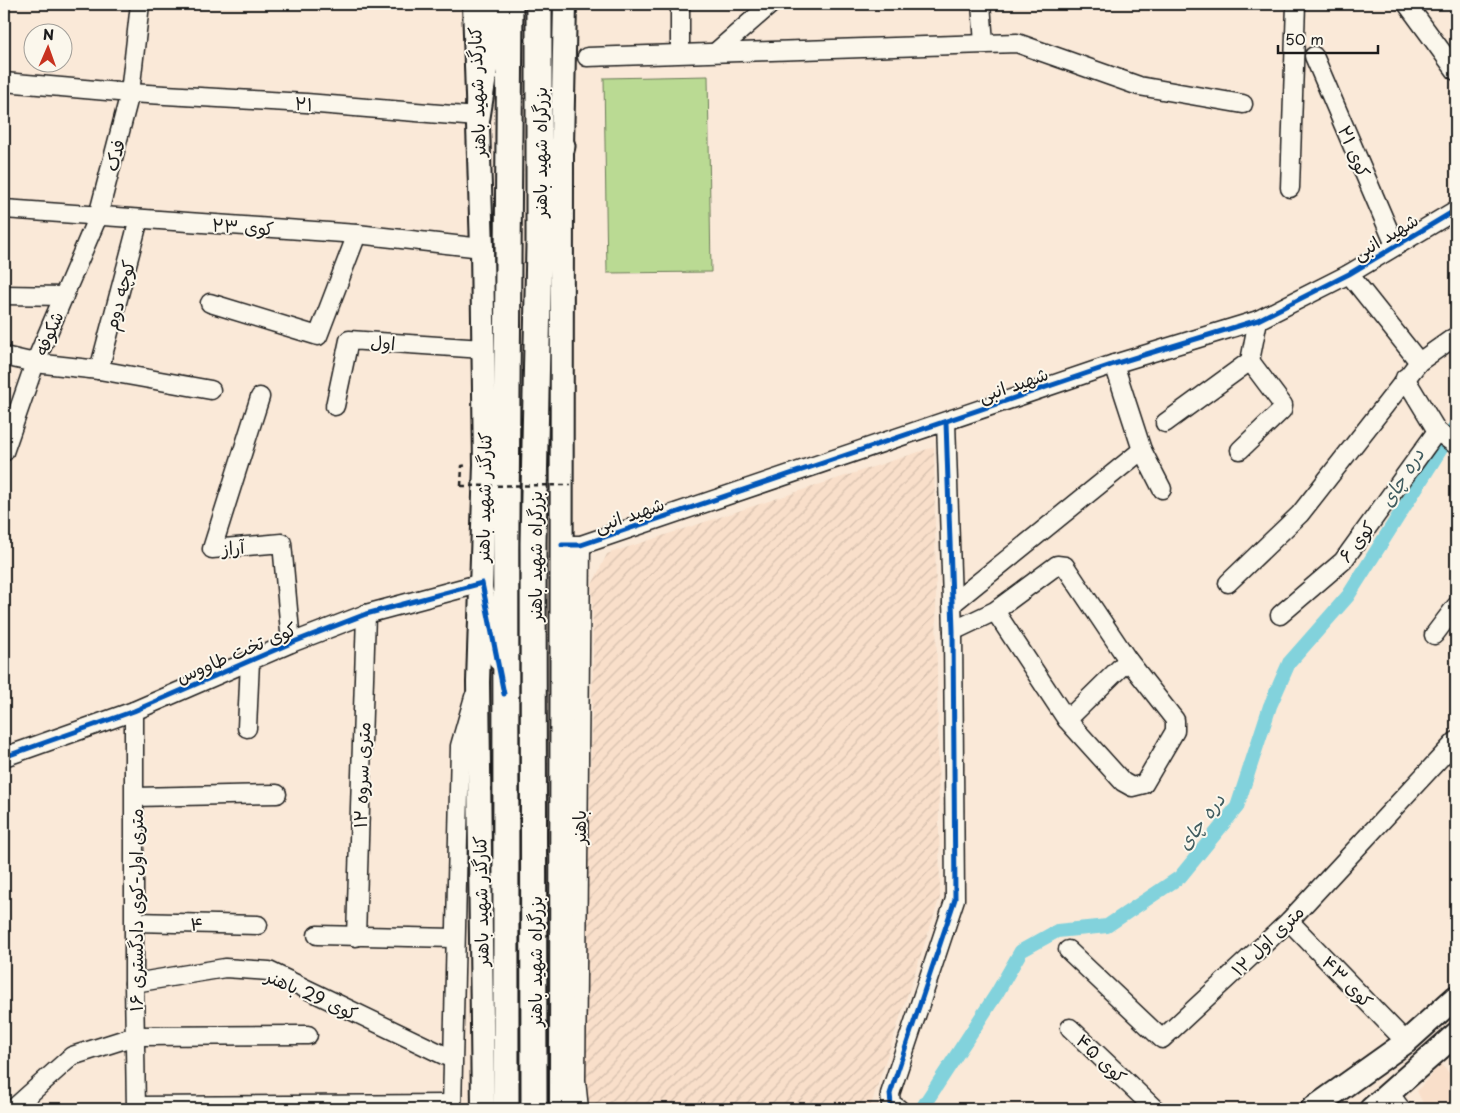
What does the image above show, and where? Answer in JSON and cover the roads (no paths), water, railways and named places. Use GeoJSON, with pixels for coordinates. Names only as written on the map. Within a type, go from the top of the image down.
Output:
{"type":"FeatureCollection","features":[{"type":"Feature","properties":{"kind":"highway"},"geometry":{"type":"LineString","coordinates":[[477,117],[495,4]]}},
{"type":"Feature","properties":{"kind":"highway","name":"بزرگراه شهید باهنر"},"geometry":{"type":"LineString","coordinates":[[506,1109],[504,694],[508,542],[510,4]]}},
{"type":"Feature","properties":{"kind":"highway","name":"بزرگراه شهید باهنر"},"geometry":{"type":"LineString","coordinates":[[534,1109],[533,543],[539,245],[539,4]]}},
{"type":"Feature","properties":{"kind":"highway"},"geometry":{"type":"LineString","coordinates":[[539,245],[562,146]]}},
{"type":"Feature","properties":{"kind":"main road","name":"کنارگذر شهید باهنر"},"geometry":{"type":"LineString","coordinates":[[474,4],[482,248],[485,464],[478,682],[483,1109]]}},
{"type":"Feature","properties":{"kind":"main road"},"geometry":{"type":"LineString","coordinates":[[561,1109],[571,545],[562,146],[565,4]]}},
{"type":"Feature","properties":{"kind":"main road"},"geometry":{"type":"LineString","coordinates":[[1312,1109],[1406,1042],[1456,997]]}},
{"type":"Feature","properties":{"kind":"main road"},"geometry":{"type":"LineString","coordinates":[[1371,1109],[1395,1101],[1456,1034]]}},
{"type":"Feature","properties":{"kind":"street","name":"فدک"},"geometry":{"type":"LineString","coordinates":[[98,216],[130,93],[140,4]]}},
{"type":"Feature","properties":{"kind":"street"},"geometry":{"type":"LineString","coordinates":[[680,4],[680,53]]}},
{"type":"Feature","properties":{"kind":"street"},"geometry":{"type":"LineString","coordinates":[[716,52],[771,4]]}},
{"type":"Feature","properties":{"kind":"street"},"geometry":{"type":"LineString","coordinates":[[981,4],[984,44]]}},
{"type":"Feature","properties":{"kind":"street"},"geometry":{"type":"LineString","coordinates":[[1290,188],[1296,4]]}},
{"type":"Feature","properties":{"kind":"street"},"geometry":{"type":"LineString","coordinates":[[1407,4],[1456,71]]}},
{"type":"Feature","properties":{"kind":"street"},"geometry":{"type":"LineString","coordinates":[[587,57],[1017,43],[1139,86],[1243,104]]}},
{"type":"Feature","properties":{"kind":"street","name":"کوی ۲۱"},"geometry":{"type":"LineString","coordinates":[[1314,56],[1395,245]]}},
{"type":"Feature","properties":{"kind":"street","name":"۲۱"},"geometry":{"type":"LineString","coordinates":[[4,82],[130,93],[306,103],[477,117]]}},
{"type":"Feature","properties":{"kind":"street","name":"کوی ۲۳"},"geometry":{"type":"LineString","coordinates":[[4,209],[356,234],[482,248]]}},
{"type":"Feature","properties":{"kind":"street","name":"شهید انبی"},"geometry":{"type":"LineString","coordinates":[[571,545],[946,422],[1114,364],[1258,320],[1349,274],[1456,210]]}},
{"type":"Feature","properties":{"kind":"street","name":"شکوفه"},"geometry":{"type":"LineString","coordinates":[[6,441],[35,363],[98,216]]}},
{"type":"Feature","properties":{"kind":"street","name":"کوچه دوم"},"geometry":{"type":"LineString","coordinates":[[99,370],[139,219]]}},
{"type":"Feature","properties":{"kind":"street"},"geometry":{"type":"LineString","coordinates":[[210,303],[318,336],[356,234]]}},
{"type":"Feature","properties":{"kind":"street"},"geometry":{"type":"LineString","coordinates":[[1349,274],[1419,362]]}},
{"type":"Feature","properties":{"kind":"street"},"geometry":{"type":"LineString","coordinates":[[4,295],[64,296]]}},
{"type":"Feature","properties":{"kind":"street"},"geometry":{"type":"LineString","coordinates":[[1166,423],[1250,361],[1258,320]]}},
{"type":"Feature","properties":{"kind":"street"},"geometry":{"type":"LineString","coordinates":[[1228,583],[1300,514],[1419,362],[1453,338]]}},
{"type":"Feature","properties":{"kind":"street","name":"اول"},"geometry":{"type":"LineString","coordinates":[[335,406],[350,340],[483,349]]}},
{"type":"Feature","properties":{"kind":"street"},"geometry":{"type":"LineString","coordinates":[[4,356],[35,363],[99,370],[211,390]]}},
{"type":"Feature","properties":{"kind":"street"},"geometry":{"type":"LineString","coordinates":[[1240,450],[1282,410],[1283,405],[1250,361]]}},
{"type":"Feature","properties":{"kind":"street"},"geometry":{"type":"LineString","coordinates":[[1114,364],[1142,450],[1162,489]]}},
{"type":"Feature","properties":{"kind":"street"},"geometry":{"type":"LineString","coordinates":[[1405,378],[1437,431],[1456,445]]}},
{"type":"Feature","properties":{"kind":"street","name":"آراز"},"geometry":{"type":"LineString","coordinates":[[260,396],[212,549],[282,543],[290,643]]}},
{"type":"Feature","properties":{"kind":"street"},"geometry":{"type":"LineString","coordinates":[[895,1107],[890,1094],[955,899],[953,631],[946,422]]}},
{"type":"Feature","properties":{"kind":"street","name":"کوی ۶"},"geometry":{"type":"LineString","coordinates":[[1280,615],[1343,561],[1437,431]]}},
{"type":"Feature","properties":{"kind":"street"},"geometry":{"type":"LineString","coordinates":[[952,604],[1142,450]]}},
{"type":"Feature","properties":{"kind":"street","name":"باهنر"},"geometry":{"type":"LineString","coordinates":[[571,545],[576,1070],[579,1109]]}},
{"type":"Feature","properties":{"kind":"street"},"geometry":{"type":"LineString","coordinates":[[953,631],[995,611],[1057,565],[1065,566],[1128,660],[1175,720],[1175,731],[1144,784],[1132,787],[1123,782],[1067,720],[995,611]]}},
{"type":"Feature","properties":{"kind":"street"},"geometry":{"type":"LineString","coordinates":[[482,583],[504,694]]}},
{"type":"Feature","properties":{"kind":"street","name":"کوی تخت طاووس"},"geometry":{"type":"LineString","coordinates":[[4,757],[134,711],[290,643],[366,614],[482,583]]}},
{"type":"Feature","properties":{"kind":"street"},"geometry":{"type":"LineString","coordinates":[[1434,635],[1456,606]]}},
{"type":"Feature","properties":{"kind":"street","name":"۱۲ متری سروه"},"geometry":{"type":"LineString","coordinates":[[356,937],[366,614]]}},
{"type":"Feature","properties":{"kind":"street"},"geometry":{"type":"LineString","coordinates":[[1067,720],[1128,660]]}},
{"type":"Feature","properties":{"kind":"street"},"geometry":{"type":"LineString","coordinates":[[247,728],[250,661]]}},
{"type":"Feature","properties":{"kind":"street"},"geometry":{"type":"LineString","coordinates":[[136,1108],[451,1107],[460,746],[478,682]]}},
{"type":"Feature","properties":{"kind":"street","name":"۱۶ متری اول-کوی دادگستری"},"geometry":{"type":"LineString","coordinates":[[134,711],[136,797],[134,983],[136,1108]]}},
{"type":"Feature","properties":{"kind":"street","name":"۱۲ متری اول"},"geometry":{"type":"LineString","coordinates":[[1068,950],[1162,1038],[1289,921],[1456,741]]}},
{"type":"Feature","properties":{"kind":"street"},"geometry":{"type":"LineString","coordinates":[[136,797],[277,794]]}},
{"type":"Feature","properties":{"kind":"street","name":"کوی ۴۳"},"geometry":{"type":"LineString","coordinates":[[1289,921],[1406,1042]]}},
{"type":"Feature","properties":{"kind":"street","name":"۴"},"geometry":{"type":"LineString","coordinates":[[135,922],[258,924]]}},
{"type":"Feature","properties":{"kind":"street"},"geometry":{"type":"LineString","coordinates":[[317,935],[455,938]]}},
{"type":"Feature","properties":{"kind":"street","name":"کوی 29 باهنر"},"geometry":{"type":"LineString","coordinates":[[134,983],[225,968],[269,971],[452,1059]]}},
{"type":"Feature","properties":{"kind":"street","name":"کوی ۴۵"},"geometry":{"type":"LineString","coordinates":[[1070,1028],[1155,1109]]}},
{"type":"Feature","properties":{"kind":"street"},"geometry":{"type":"LineString","coordinates":[[13,1109],[72,1056],[135,1036],[308,1035]]}},
{"type":"Feature","properties":{"kind":"waterway","name":"دره چای"},"geometry":{"type":"LineString","coordinates":[[924,1105],[997,993],[1021,951],[1057,931],[1107,926],[1180,877],[1237,807],[1270,706],[1289,663],[1348,596],[1456,425]]}}]}
